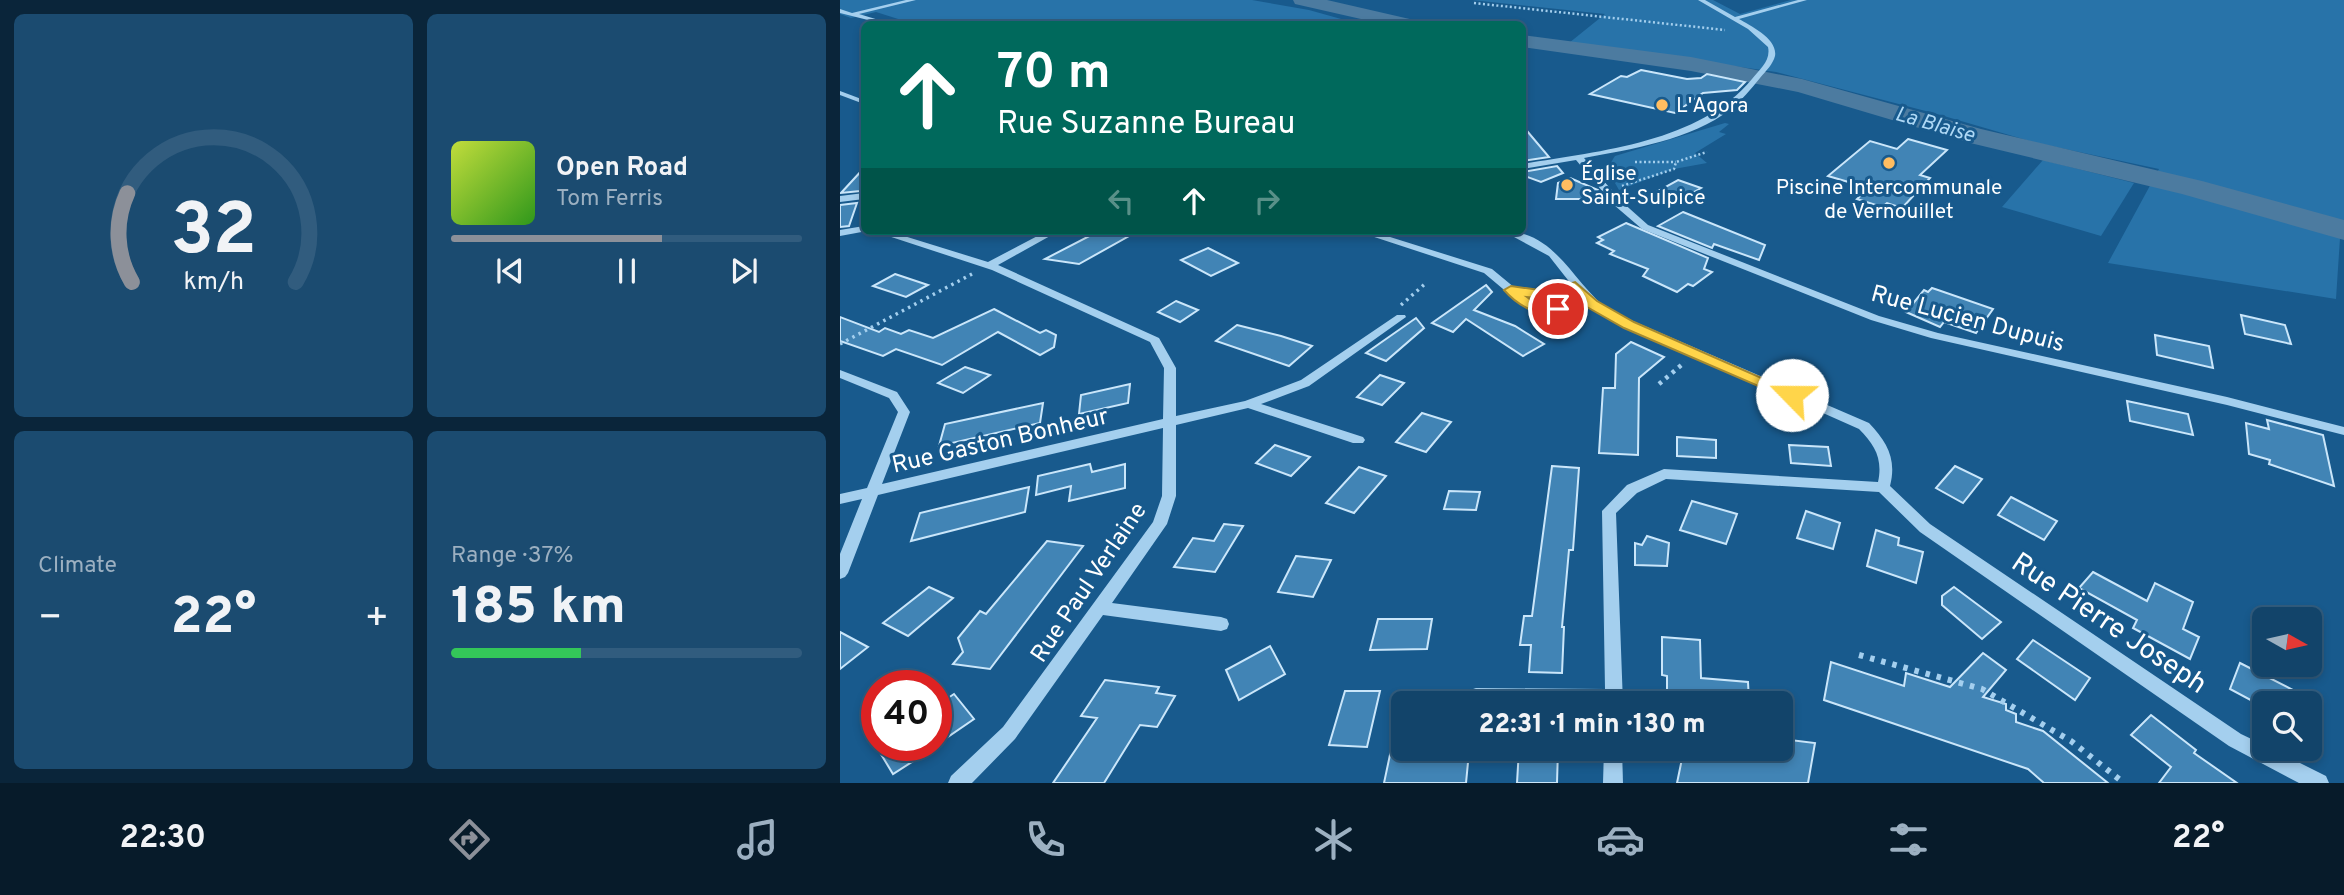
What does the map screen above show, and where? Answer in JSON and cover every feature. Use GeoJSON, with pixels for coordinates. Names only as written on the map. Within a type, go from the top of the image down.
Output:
{"type":"FeatureCollection","features":[{"type":"Feature","properties":{"kind":"street"},"geometry":{"type":"LineString","coordinates":[[853,14],[913,0]]}},
{"type":"Feature","properties":{"kind":"street"},"geometry":{"type":"LineString","coordinates":[[1526,166],[1625,147],[1705,123],[1734,103],[1773,54],[1771,46],[1760,35],[1701,0]]}},
{"type":"Feature","properties":{"kind":"street"},"geometry":{"type":"LineString","coordinates":[[1732,19],[1804,0]]}},
{"type":"Feature","properties":{"kind":"street"},"geometry":{"type":"LineString","coordinates":[[840,11],[878,21]]}},
{"type":"Feature","properties":{"kind":"street"},"geometry":{"type":"LineString","coordinates":[[840,93],[861,101]]}},
{"type":"Feature","properties":{"kind":"street","name":"Rue Lucien Dupuis"},"geometry":{"type":"LineString","coordinates":[[1578,157],[1607,190],[1622,213],[1645,227],[1875,318],[1935,336],[2227,401],[2344,431]]}},
{"type":"Feature","properties":{"kind":"street"},"geometry":{"type":"LineString","coordinates":[[840,199],[861,196]]}},
{"type":"Feature","properties":{"kind":"street"},"geometry":{"type":"LineString","coordinates":[[840,233],[861,230]]}},
{"type":"Feature","properties":{"kind":"street","name":"Rue Paul Verlaine"},"geometry":{"type":"LineString","coordinates":[[891,235],[989,266],[1155,340],[1170,368],[1169,496],[1160,524],[1009,733],[958,783]]}},
{"type":"Feature","properties":{"kind":"street"},"geometry":{"type":"LineString","coordinates":[[989,266],[1047,235]]}},
{"type":"Feature","properties":{"kind":"street"},"geometry":{"type":"LineString","coordinates":[[1374,235],[1488,271],[1531,307],[1558,309],[1592,304]]}},
{"type":"Feature","properties":{"kind":"street"},"geometry":{"type":"LineString","coordinates":[[1517,235],[1553,256],[1592,304],[1629,325],[1864,426],[1880,441],[1886,454],[1888,471],[1883,487],[1664,474],[1632,489],[1609,511],[1614,691]]}},
{"type":"Feature","properties":{"kind":"street"},"geometry":{"type":"LineString","coordinates":[[1511,290],[1546,295],[1575,286]]}},
{"type":"Feature","properties":{"kind":"street","name":"Rue Gaston Bonheur"},"geometry":{"type":"LineString","coordinates":[[840,499],[1169,425],[1248,404],[1305,383],[1401,317]]}},
{"type":"Feature","properties":{"kind":"street"},"geometry":{"type":"LineString","coordinates":[[840,374],[893,396],[904,412],[840,573]]}},
{"type":"Feature","properties":{"kind":"street"},"geometry":{"type":"LineString","coordinates":[[1248,404],[1358,440]]}},
{"type":"Feature","properties":{"kind":"street","name":"Rue Pierre Joseph"},"geometry":{"type":"LineString","coordinates":[[1883,487],[1925,528],[2224,732],[2319,783]]}},
{"type":"Feature","properties":{"kind":"street"},"geometry":{"type":"LineString","coordinates":[[1101,608],[1221,624]]}},
{"type":"Feature","properties":{"kind":"street"},"geometry":{"type":"LineString","coordinates":[[1613,761],[1613,783]]}},
{"type":"Feature","properties":{"kind":"path"},"geometry":{"type":"LineString","coordinates":[[1474,4],[1760,35]]}},
{"type":"Feature","properties":{"kind":"path"},"geometry":{"type":"LineString","coordinates":[[1607,190],[1674,169],[1676,162],[1707,152]]}},
{"type":"Feature","properties":{"kind":"path"},"geometry":{"type":"LineString","coordinates":[[840,344],[989,266]]}},
{"type":"Feature","properties":{"kind":"path"},"geometry":{"type":"LineString","coordinates":[[1401,317],[1407,313],[1400,306],[1426,283]]}},
{"type":"Feature","properties":{"kind":"path"},"geometry":{"type":"LineString","coordinates":[[1659,384],[1695,353]]}},
{"type":"Feature","properties":{"kind":"path"},"geometry":{"type":"LineString","coordinates":[[1858,656],[1982,689],[2071,741],[2124,783]]}},
{"type":"Feature","properties":{"kind":"shaded area"},"geometry":{"type":"Polygon","coordinates":[[[840,0],[1252,0],[1309,10],[1348,21],[904,21],[876,12],[851,18],[840,14],[840,0]]]}},
{"type":"Feature","properties":{"kind":"shaded area"},"geometry":{"type":"Polygon","coordinates":[[[1472,0],[1713,0],[1740,14],[1791,0],[2344,0],[2344,239],[2340,238],[2336,299],[2108,263],[2159,169],[2037,143],[1776,72],[1569,43],[1605,14],[1472,0]]]}},
{"type":"Feature","properties":{"kind":"shaded area"},"geometry":{"type":"Polygon","coordinates":[[[1729,124],[1719,132],[1726,134],[1695,153],[1707,163],[1674,169],[1619,190],[1610,169],[1615,156],[1729,124]]]}},
{"type":"Feature","properties":{"kind":"shaded area"},"geometry":{"type":"Polygon","coordinates":[[[2043,160],[2134,183],[2101,236],[2002,207],[2043,160]]]}},
{"type":"Feature","properties":{"kind":"building"},"geometry":{"type":"Polygon","coordinates":[[[1641,70],[1687,79],[1701,78],[1707,74],[1745,82],[1737,90],[1703,93],[1675,113],[1590,94],[1621,76],[1627,77],[1641,70]]]}},
{"type":"Feature","properties":{"kind":"building"},"geometry":{"type":"Polygon","coordinates":[[[1526,130],[1549,157],[1526,160],[1526,130]]]}},
{"type":"Feature","properties":{"kind":"building","name":"Piscine Intercommunale de Vernouillet"},"geometry":{"type":"Polygon","coordinates":[[[1908,139],[1947,150],[1920,175],[1930,178],[1902,208],[1887,203],[1882,207],[1857,199],[1869,188],[1828,176],[1870,141],[1897,149],[1908,139]]]}},
{"type":"Feature","properties":{"kind":"building"},"geometry":{"type":"Polygon","coordinates":[[[1557,166],[1563,173],[1541,182],[1526,176],[1526,171],[1557,166]]]}},
{"type":"Feature","properties":{"kind":"building"},"geometry":{"type":"Polygon","coordinates":[[[861,171],[860,191],[841,193],[861,171]]]}},
{"type":"Feature","properties":{"kind":"building"},"geometry":{"type":"Polygon","coordinates":[[[1570,178],[1598,190],[1606,199],[1556,199],[1558,183],[1570,178]]]}},
{"type":"Feature","properties":{"kind":"building"},"geometry":{"type":"Polygon","coordinates":[[[1678,180],[1701,188],[1680,200],[1658,191],[1678,180]]]}},
{"type":"Feature","properties":{"kind":"building"},"geometry":{"type":"Polygon","coordinates":[[[857,203],[849,226],[840,227],[840,205],[857,203]]]}},
{"type":"Feature","properties":{"kind":"building"},"geometry":{"type":"Polygon","coordinates":[[[1683,212],[1765,245],[1759,260],[1714,244],[1712,248],[1658,226],[1683,212]]]}},
{"type":"Feature","properties":{"kind":"building"},"geometry":{"type":"Polygon","coordinates":[[[1626,223],[1708,258],[1704,269],[1712,272],[1693,286],[1688,284],[1677,292],[1643,276],[1648,269],[1610,254],[1614,251],[1597,243],[1603,240],[1598,237],[1626,223]]]}},
{"type":"Feature","properties":{"kind":"building"},"geometry":{"type":"Polygon","coordinates":[[[1091,235],[1131,235],[1079,264],[1045,259],[1091,235]]]}},
{"type":"Feature","properties":{"kind":"building"},"geometry":{"type":"Polygon","coordinates":[[[1208,248],[1238,263],[1211,276],[1181,260],[1208,248]]]}},
{"type":"Feature","properties":{"kind":"building"},"geometry":{"type":"Polygon","coordinates":[[[895,274],[928,285],[906,297],[873,286],[895,274]]]}},
{"type":"Feature","properties":{"kind":"building"},"geometry":{"type":"Polygon","coordinates":[[[1486,285],[1492,292],[1474,310],[1515,326],[1544,344],[1523,356],[1466,319],[1453,332],[1432,323],[1486,285]]]}},
{"type":"Feature","properties":{"kind":"building"},"geometry":{"type":"Polygon","coordinates":[[[1932,288],[1993,309],[1976,333],[1944,322],[1940,327],[1906,312],[1924,290],[1928,292],[1932,288]]]}},
{"type":"Feature","properties":{"kind":"building"},"geometry":{"type":"Polygon","coordinates":[[[1176,301],[1198,310],[1180,322],[1158,312],[1176,301]]]}},
{"type":"Feature","properties":{"kind":"building"},"geometry":{"type":"Polygon","coordinates":[[[994,309],[1040,333],[1046,330],[1056,335],[1054,347],[1040,355],[998,332],[942,365],[896,349],[883,356],[840,341],[840,317],[879,332],[885,328],[901,334],[909,330],[933,338],[994,309]]]}},
{"type":"Feature","properties":{"kind":"building"},"geometry":{"type":"Polygon","coordinates":[[[2241,315],[2285,325],[2291,344],[2245,334],[2241,315]]]}},
{"type":"Feature","properties":{"kind":"building"},"geometry":{"type":"Polygon","coordinates":[[[1416,318],[1424,328],[1386,361],[1366,353],[1416,318]]]}},
{"type":"Feature","properties":{"kind":"building"},"geometry":{"type":"Polygon","coordinates":[[[1237,325],[1312,346],[1289,366],[1216,341],[1237,325]]]}},
{"type":"Feature","properties":{"kind":"building"},"geometry":{"type":"Polygon","coordinates":[[[2155,335],[2209,346],[2213,368],[2157,355],[2155,335]]]}},
{"type":"Feature","properties":{"kind":"building"},"geometry":{"type":"Polygon","coordinates":[[[1631,342],[1664,357],[1639,378],[1638,455],[1599,453],[1603,388],[1615,388],[1616,354],[1631,342]]]}},
{"type":"Feature","properties":{"kind":"building"},"geometry":{"type":"Polygon","coordinates":[[[965,367],[990,375],[963,393],[938,383],[965,367]]]}},
{"type":"Feature","properties":{"kind":"building"},"geometry":{"type":"Polygon","coordinates":[[[1380,375],[1404,383],[1382,405],[1357,397],[1380,375]]]}},
{"type":"Feature","properties":{"kind":"building"},"geometry":{"type":"Polygon","coordinates":[[[1130,384],[1128,403],[1079,414],[1081,395],[1130,384]]]}},
{"type":"Feature","properties":{"kind":"building"},"geometry":{"type":"Polygon","coordinates":[[[2127,401],[2188,414],[2193,435],[2130,421],[2127,401]]]}},
{"type":"Feature","properties":{"kind":"building"},"geometry":{"type":"Polygon","coordinates":[[[1043,403],[1040,423],[939,446],[945,424],[1043,403]]]}},
{"type":"Feature","properties":{"kind":"building"},"geometry":{"type":"Polygon","coordinates":[[[1422,413],[1451,422],[1426,452],[1396,442],[1422,413]]]}},
{"type":"Feature","properties":{"kind":"building"},"geometry":{"type":"Polygon","coordinates":[[[2267,420],[2323,435],[2334,486],[2269,464],[2270,460],[2249,454],[2246,423],[2269,429],[2267,420]]]}},
{"type":"Feature","properties":{"kind":"building"},"geometry":{"type":"Polygon","coordinates":[[[1677,437],[1716,440],[1716,458],[1677,456],[1677,437]]]}},
{"type":"Feature","properties":{"kind":"building"},"geometry":{"type":"Polygon","coordinates":[[[1275,445],[1310,457],[1291,476],[1256,463],[1275,445]]]}},
{"type":"Feature","properties":{"kind":"building"},"geometry":{"type":"Polygon","coordinates":[[[1789,445],[1828,447],[1831,466],[1791,463],[1789,445]]]}},
{"type":"Feature","properties":{"kind":"building"},"geometry":{"type":"Polygon","coordinates":[[[1090,464],[1092,472],[1125,464],[1125,488],[1069,501],[1071,486],[1036,495],[1038,476],[1090,464]]]}},
{"type":"Feature","properties":{"kind":"building"},"geometry":{"type":"Polygon","coordinates":[[[1552,466],[1579,468],[1573,550],[1569,550],[1562,627],[1562,673],[1529,672],[1531,645],[1520,645],[1524,616],[1532,616],[1552,466]]]}},
{"type":"Feature","properties":{"kind":"building"},"geometry":{"type":"Polygon","coordinates":[[[1955,466],[1982,479],[1963,503],[1936,488],[1955,466]]]}},
{"type":"Feature","properties":{"kind":"building"},"geometry":{"type":"Polygon","coordinates":[[[1359,467],[1386,476],[1354,513],[1326,503],[1359,467]]]}},
{"type":"Feature","properties":{"kind":"building"},"geometry":{"type":"Polygon","coordinates":[[[1029,487],[1025,512],[911,541],[920,513],[1029,487]]]}},
{"type":"Feature","properties":{"kind":"building"},"geometry":{"type":"Polygon","coordinates":[[[1449,491],[1480,492],[1476,510],[1444,509],[1449,491]]]}},
{"type":"Feature","properties":{"kind":"building"},"geometry":{"type":"Polygon","coordinates":[[[2011,497],[2057,521],[2044,540],[1998,515],[2011,497]]]}},
{"type":"Feature","properties":{"kind":"building"},"geometry":{"type":"Polygon","coordinates":[[[1692,501],[1737,514],[1726,544],[1680,530],[1692,501]]]}},
{"type":"Feature","properties":{"kind":"building"},"geometry":{"type":"Polygon","coordinates":[[[1806,511],[1840,523],[1833,549],[1797,538],[1806,511]]]}},
{"type":"Feature","properties":{"kind":"building"},"geometry":{"type":"Polygon","coordinates":[[[1224,524],[1243,526],[1215,572],[1174,567],[1193,538],[1214,541],[1224,524]]]}},
{"type":"Feature","properties":{"kind":"building"},"geometry":{"type":"Polygon","coordinates":[[[1876,530],[1899,538],[1898,545],[1923,552],[1916,583],[1867,566],[1876,530]]]}},
{"type":"Feature","properties":{"kind":"building"},"geometry":{"type":"Polygon","coordinates":[[[1647,536],[1669,543],[1667,566],[1635,565],[1635,543],[1642,545],[1647,536]]]}},
{"type":"Feature","properties":{"kind":"building"},"geometry":{"type":"Polygon","coordinates":[[[1047,541],[1083,546],[990,669],[953,664],[963,652],[958,638],[980,611],[986,614],[1047,541]]]}},
{"type":"Feature","properties":{"kind":"building"},"geometry":{"type":"Polygon","coordinates":[[[1296,556],[1331,560],[1313,597],[1278,592],[1296,556]]]}},
{"type":"Feature","properties":{"kind":"building"},"geometry":{"type":"Polygon","coordinates":[[[2093,572],[2147,601],[2155,583],[2193,602],[2183,629],[2199,637],[2190,659],[2133,628],[2137,620],[2079,588],[2093,572]]]}},
{"type":"Feature","properties":{"kind":"building"},"geometry":{"type":"Polygon","coordinates":[[[929,587],[953,598],[908,636],[883,623],[929,587]]]}},
{"type":"Feature","properties":{"kind":"building"},"geometry":{"type":"Polygon","coordinates":[[[1954,587],[2001,622],[1982,639],[1942,605],[1942,596],[1954,587]]]}},
{"type":"Feature","properties":{"kind":"building"},"geometry":{"type":"Polygon","coordinates":[[[1378,619],[1432,619],[1427,649],[1370,650],[1378,619]]]}},
{"type":"Feature","properties":{"kind":"building"},"geometry":{"type":"Polygon","coordinates":[[[840,632],[868,647],[840,669],[840,632]]]}},
{"type":"Feature","properties":{"kind":"building"},"geometry":{"type":"Polygon","coordinates":[[[1662,637],[1700,640],[1701,678],[1748,682],[1748,691],[1667,691],[1667,676],[1662,675],[1662,637]]]}},
{"type":"Feature","properties":{"kind":"building"},"geometry":{"type":"Polygon","coordinates":[[[2033,640],[2090,678],[2075,700],[2017,659],[2033,640]]]}},
{"type":"Feature","properties":{"kind":"building"},"geometry":{"type":"Polygon","coordinates":[[[1270,646],[1285,674],[1239,700],[1226,670],[1270,646]]]}},
{"type":"Feature","properties":{"kind":"building"},"geometry":{"type":"Polygon","coordinates":[[[1983,653],[2006,670],[1983,697],[2006,704],[2006,710],[2016,714],[2016,722],[2043,731],[2108,783],[2044,783],[2028,769],[1824,700],[1831,662],[1904,686],[1906,673],[1950,687],[1983,653]]]}},
{"type":"Feature","properties":{"kind":"building"},"geometry":{"type":"Polygon","coordinates":[[[2240,663],[2252,669],[2252,677],[2267,677],[2293,690],[2252,691],[2252,701],[2230,689],[2240,663]]]}},
{"type":"Feature","properties":{"kind":"building"},"geometry":{"type":"Polygon","coordinates":[[[1105,680],[1159,687],[1156,693],[1175,696],[1157,727],[1140,725],[1104,783],[1053,783],[1097,718],[1081,716],[1105,680]]]}},
{"type":"Feature","properties":{"kind":"building"},"geometry":{"type":"Polygon","coordinates":[[[1345,691],[1380,691],[1367,747],[1329,745],[1345,691]]]}},
{"type":"Feature","properties":{"kind":"building"},"geometry":{"type":"Polygon","coordinates":[[[954,694],[974,719],[952,734],[954,694]]]}},
{"type":"Feature","properties":{"kind":"building"},"geometry":{"type":"Polygon","coordinates":[[[2151,715],[2196,750],[2194,753],[2237,783],[2159,783],[2171,767],[2131,735],[2151,715]]]}},
{"type":"Feature","properties":{"kind":"building"},"geometry":{"type":"Polygon","coordinates":[[[1793,740],[1815,743],[1808,783],[1677,783],[1682,761],[1793,761],[1793,740]]]}},
{"type":"Feature","properties":{"kind":"building"},"geometry":{"type":"Polygon","coordinates":[[[1391,750],[1391,761],[1468,761],[1466,783],[1384,783],[1391,750]]]}},
{"type":"Feature","properties":{"kind":"building"},"geometry":{"type":"Polygon","coordinates":[[[885,761],[913,761],[893,774],[885,761]]]}},
{"type":"Feature","properties":{"kind":"building"},"geometry":{"type":"Polygon","coordinates":[[[1518,761],[1558,761],[1557,783],[1517,783],[1518,761]]]}},
{"type":"Feature","properties":{"kind":"waterway","name":"La Blaise"},"geometry":{"type":"LineString","coordinates":[[1302,0],[1394,21]]}},
{"type":"Feature","properties":{"kind":"waterway","name":"La Blaise"},"geometry":{"type":"LineString","coordinates":[[1526,42],[1691,64],[1802,86],[1975,136],[2191,187],[2344,230]]}},
{"type":"Feature","properties":{"kind":"place","name":"L'Agora"},"geometry":{"type":"Point","coordinates":[1662,105]}},
{"type":"Feature","properties":{"kind":"place","name":"Piscine Intercommunale de Vernouillet"},"geometry":{"type":"Point","coordinates":[1889,163]}},
{"type":"Feature","properties":{"kind":"place","name":"Église Saint-Sulpice"},"geometry":{"type":"Point","coordinates":[1567,185]}},
{"type":"Feature","properties":{"kind":"route"},"geometry":{"type":"LineString","coordinates":[[1558,309],[1531,307],[1511,290],[1530,295],[1546,295],[1575,286],[1592,304],[1629,325],[1792,395]]}}]}
